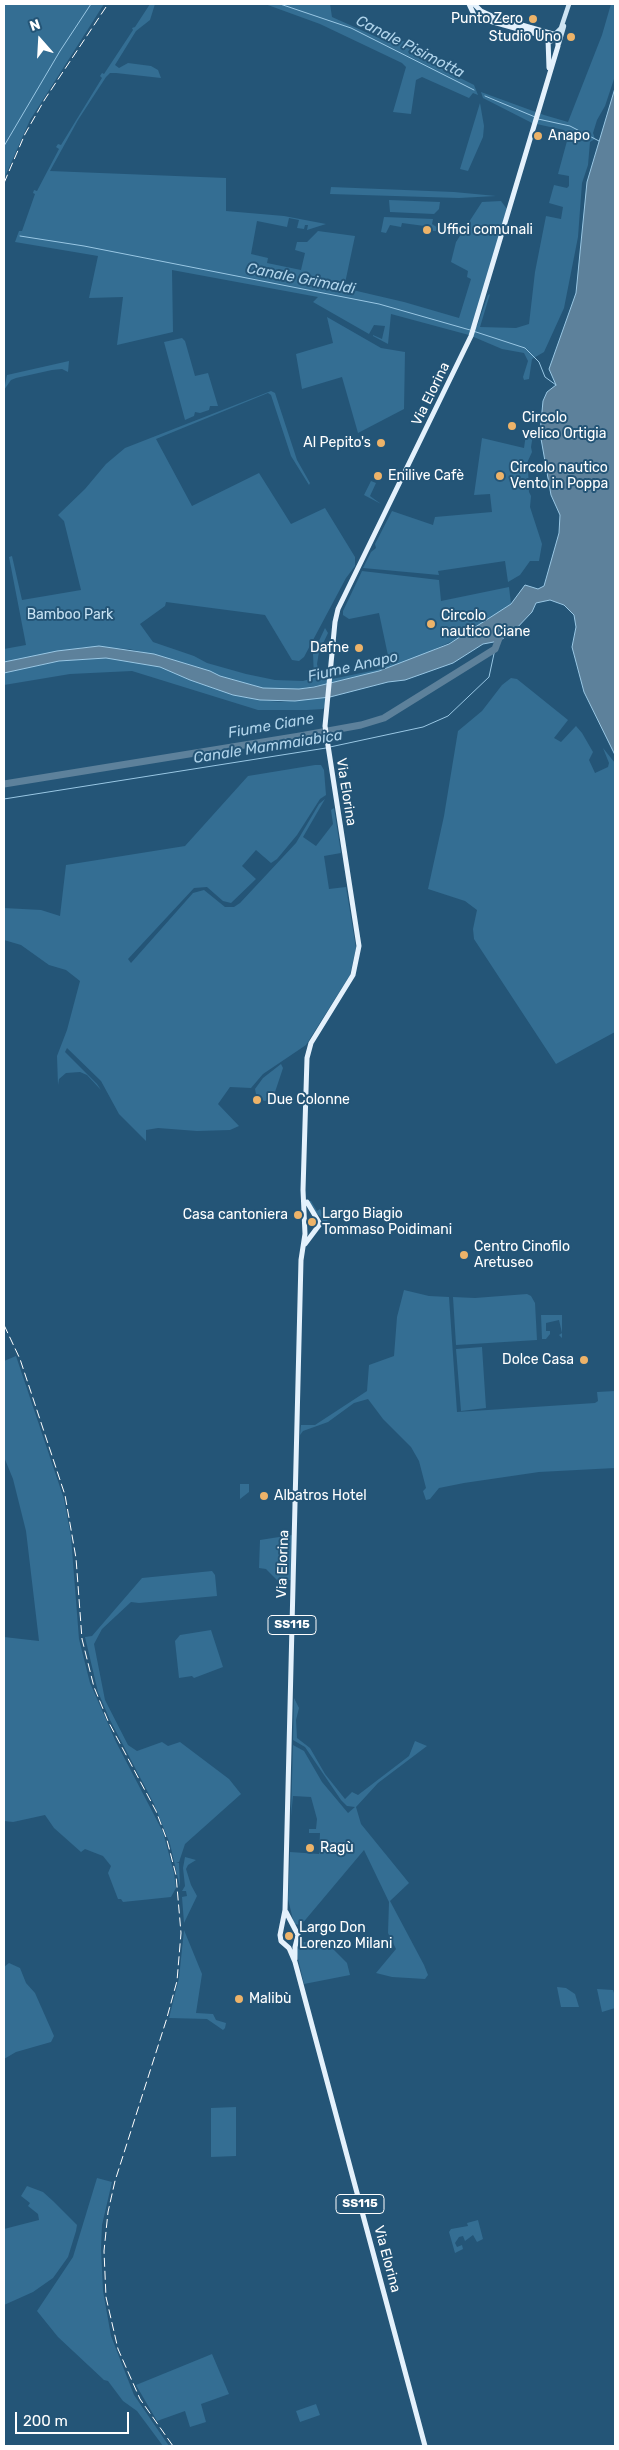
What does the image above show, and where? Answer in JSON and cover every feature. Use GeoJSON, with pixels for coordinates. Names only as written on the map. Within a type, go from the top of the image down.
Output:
{"type":"FeatureCollection","features":[{"type":"Feature","properties":{"kind":"main road"},"geometry":{"type":"LineString","coordinates":[[469,4],[494,17],[554,39]]}},
{"type":"Feature","properties":{"kind":"main road"},"geometry":{"type":"LineString","coordinates":[[554,39],[561,28],[569,4]]}},
{"type":"Feature","properties":{"kind":"main road"},"geometry":{"type":"LineString","coordinates":[[476,9],[474,16],[554,39]]}},
{"type":"Feature","properties":{"kind":"main road"},"geometry":{"type":"LineString","coordinates":[[476,9],[478,17]]}},
{"type":"Feature","properties":{"kind":"main road","name":"Via Elorina"},"geometry":{"type":"LineString","coordinates":[[303,1179],[308,1051],[353,975],[358,951],[326,726],[338,609],[471,336],[549,73],[554,39]]}},
{"type":"Feature","properties":{"kind":"main road"},"geometry":{"type":"LineString","coordinates":[[303,1179],[308,1206],[320,1222],[303,1248]]}},
{"type":"Feature","properties":{"kind":"main road"},"geometry":{"type":"LineString","coordinates":[[303,1179],[305,1226],[310,1230],[314,1230]]}},
{"type":"Feature","properties":{"kind":"main road"},"geometry":{"type":"LineString","coordinates":[[305,1219],[308,1216],[315,1215]]}},
{"type":"Feature","properties":{"kind":"main road","name":"Via Elorina"},"geometry":{"type":"LineString","coordinates":[[282,1930],[285,1910],[300,1340],[305,1226]]}},
{"type":"Feature","properties":{"kind":"main road"},"geometry":{"type":"LineString","coordinates":[[285,1910],[298,1935],[295,1943],[295,1962]]}},
{"type":"Feature","properties":{"kind":"main road"},"geometry":{"type":"LineString","coordinates":[[294,1928],[288,1927],[282,1930],[280,1938],[295,1962]]}},
{"type":"Feature","properties":{"kind":"main road"},"geometry":{"type":"LineString","coordinates":[[285,1945],[295,1943]]}},
{"type":"Feature","properties":{"kind":"main road","name":"Via Elorina"},"geometry":{"type":"LineString","coordinates":[[295,1962],[425,2446]]}},
{"type":"Feature","properties":{"kind":"green space"},"geometry":{"type":"Polygon","coordinates":[[[4,4],[104,4],[30,120],[4,179],[4,4]]]}},
{"type":"Feature","properties":{"kind":"green space"},"geometry":{"type":"Polygon","coordinates":[[[150,4],[155,4],[150,20],[136,31],[115,65],[119,68],[128,63],[151,66],[158,70],[161,78],[110,73],[78,120],[50,171],[226,178],[226,211],[284,216],[326,224],[307,230],[308,225],[305,225],[304,229],[297,228],[299,220],[289,218],[287,227],[257,221],[251,254],[268,258],[267,263],[301,270],[305,253],[295,250],[297,242],[307,242],[318,231],[355,236],[344,288],[404,302],[459,318],[471,279],[467,277],[468,271],[451,262],[456,242],[482,202],[501,201],[507,209],[473,324],[477,326],[490,294],[480,327],[516,328],[529,324],[535,272],[546,216],[561,219],[563,207],[549,203],[554,185],[567,188],[569,186],[569,176],[558,174],[567,141],[564,130],[532,123],[483,98],[481,92],[568,122],[602,35],[611,4],[615,4],[615,76],[605,106],[597,120],[593,133],[595,139],[590,142],[588,165],[582,183],[578,237],[564,308],[544,352],[532,359],[529,379],[524,380],[523,377],[528,361],[524,353],[502,349],[469,335],[391,314],[388,344],[373,336],[382,339],[385,326],[374,325],[369,334],[313,302],[318,297],[172,270],[173,332],[117,345],[123,297],[89,298],[98,256],[15,242],[19,231],[22,231],[35,194],[33,193],[34,190],[37,191],[59,149],[56,147],[58,144],[61,145],[102,78],[100,76],[102,73],[104,74],[133,30],[132,28],[135,27],[150,4]]]}},
{"type":"Feature","properties":{"kind":"green space"},"geometry":{"type":"Polygon","coordinates":[[[265,4],[330,4],[332,17],[388,42],[390,39],[414,43],[408,52],[474,85],[478,95],[473,93],[469,98],[422,77],[416,80],[411,114],[393,112],[406,67],[402,63],[320,24],[265,4]]]}},
{"type":"Feature","properties":{"kind":"green space"},"geometry":{"type":"Polygon","coordinates":[[[480,103],[484,126],[483,137],[468,171],[460,169],[480,103]]]}},
{"type":"Feature","properties":{"kind":"green space"},"geometry":{"type":"Polygon","coordinates":[[[331,187],[454,192],[496,196],[459,198],[330,194],[331,187]]]}},
{"type":"Feature","properties":{"kind":"green space"},"geometry":{"type":"Polygon","coordinates":[[[389,200],[440,202],[439,209],[434,214],[390,212],[389,200]]]}},
{"type":"Feature","properties":{"kind":"green space"},"geometry":{"type":"Polygon","coordinates":[[[384,217],[433,219],[432,224],[438,228],[436,231],[431,231],[432,227],[402,223],[401,227],[390,225],[386,233],[381,232],[384,217]]]}},
{"type":"Feature","properties":{"kind":"green space"},"geometry":{"type":"Polygon","coordinates":[[[327,317],[381,348],[405,352],[404,409],[358,433],[342,377],[302,389],[296,354],[333,343],[327,317]]]}},
{"type":"Feature","properties":{"kind":"green space"},"geometry":{"type":"Polygon","coordinates":[[[182,338],[185,341],[195,376],[208,373],[218,406],[210,406],[209,410],[200,413],[195,412],[194,416],[185,420],[164,342],[182,338]]]}},
{"type":"Feature","properties":{"kind":"green space"},"geometry":{"type":"Polygon","coordinates":[[[69,361],[68,372],[62,369],[52,370],[16,378],[11,380],[4,390],[7,375],[69,361]]]}},
{"type":"Feature","properties":{"kind":"green space","name":"Bamboo Park"},"geometry":{"type":"Polygon","coordinates":[[[271,391],[275,393],[297,460],[310,483],[309,485],[291,456],[271,395],[268,393],[156,439],[192,506],[259,473],[291,524],[325,508],[355,557],[355,566],[346,578],[304,657],[299,661],[292,660],[265,615],[166,602],[165,606],[140,624],[153,642],[194,656],[207,663],[246,674],[275,680],[303,681],[314,678],[313,654],[325,628],[328,633],[319,652],[317,664],[320,677],[332,679],[376,670],[390,665],[379,613],[349,619],[343,615],[343,611],[362,571],[439,580],[441,601],[509,587],[511,604],[468,634],[411,660],[353,679],[299,689],[263,688],[164,657],[129,649],[85,647],[4,662],[4,649],[26,645],[9,557],[12,556],[22,600],[81,590],[64,521],[58,515],[85,489],[106,464],[125,448],[271,391]]]}},
{"type":"Feature","properties":{"kind":"green space"},"geometry":{"type":"Polygon","coordinates":[[[526,434],[533,435],[532,452],[524,467],[528,468],[529,492],[531,496],[530,507],[542,544],[539,561],[530,561],[520,575],[508,582],[505,561],[438,571],[439,575],[363,568],[371,552],[376,548],[375,544],[392,511],[433,525],[435,517],[492,512],[490,494],[474,495],[482,438],[524,448],[526,434]]]}},
{"type":"Feature","properties":{"kind":"green space"},"geometry":{"type":"Polygon","coordinates":[[[371,481],[376,483],[370,496],[381,504],[364,495],[371,481]]]}},
{"type":"Feature","properties":{"kind":"green space"},"geometry":{"type":"Polygon","coordinates":[[[106,658],[160,667],[233,695],[281,702],[325,697],[325,706],[323,709],[307,710],[258,710],[132,671],[70,674],[4,685],[4,673],[59,661],[106,658]]]}},
{"type":"Feature","properties":{"kind":"green space"},"geometry":{"type":"Polygon","coordinates":[[[511,678],[517,679],[568,720],[554,738],[561,742],[576,726],[593,752],[589,760],[595,773],[608,767],[609,763],[603,748],[615,763],[615,1032],[556,1064],[474,939],[473,929],[477,910],[465,901],[428,889],[444,816],[458,731],[482,711],[502,685],[511,678]]]}},
{"type":"Feature","properties":{"kind":"green space"},"geometry":{"type":"Polygon","coordinates":[[[321,765],[324,770],[326,795],[320,799],[297,835],[277,859],[271,863],[256,850],[242,866],[256,879],[231,903],[223,901],[207,887],[194,888],[128,959],[131,963],[193,893],[204,890],[225,907],[234,907],[240,903],[296,843],[319,804],[325,799],[303,837],[316,846],[333,824],[331,810],[334,808],[341,853],[324,856],[329,889],[346,887],[356,948],[350,975],[306,1045],[263,1074],[251,1088],[230,1087],[218,1104],[239,1126],[230,1130],[197,1131],[158,1128],[146,1130],[146,1141],[119,1114],[101,1081],[67,1048],[65,1052],[97,1084],[101,1090],[87,1075],[80,1072],[66,1073],[59,1079],[58,1085],[57,1056],[67,1030],[80,981],[66,970],[49,965],[21,945],[4,940],[4,908],[41,910],[60,916],[66,865],[185,846],[248,776],[321,765]]]}},
{"type":"Feature","properties":{"kind":"green space"},"geometry":{"type":"Polygon","coordinates":[[[281,1064],[283,1068],[274,1095],[271,1100],[264,1101],[256,1094],[255,1089],[263,1078],[281,1064]]]}},
{"type":"Feature","properties":{"kind":"green space"},"geometry":{"type":"Polygon","coordinates":[[[308,1201],[311,1201],[317,1211],[320,1209],[336,1234],[324,1225],[321,1217],[314,1212],[308,1201]]]}},
{"type":"Feature","properties":{"kind":"green space"},"geometry":{"type":"Polygon","coordinates":[[[404,1290],[429,1296],[449,1297],[457,1412],[595,1403],[598,1401],[597,1392],[615,1391],[615,1468],[539,1472],[464,1483],[439,1488],[430,1499],[426,1500],[423,1491],[426,1488],[419,1461],[411,1447],[383,1419],[368,1399],[354,1403],[328,1422],[303,1431],[300,1435],[301,1425],[315,1425],[367,1391],[369,1365],[394,1356],[397,1317],[404,1290]]]}},
{"type":"Feature","properties":{"kind":"green space"},"geometry":{"type":"Polygon","coordinates":[[[527,1294],[531,1296],[535,1303],[537,1340],[456,1345],[453,1297],[475,1298],[527,1294]]]}},
{"type":"Feature","properties":{"kind":"green space"},"geometry":{"type":"Polygon","coordinates":[[[541,1315],[562,1315],[562,1333],[559,1320],[546,1323],[546,1331],[550,1331],[550,1334],[546,1339],[542,1339],[541,1315]]]}},
{"type":"Feature","properties":{"kind":"green space"},"geometry":{"type":"Polygon","coordinates":[[[482,1347],[486,1408],[461,1411],[456,1349],[482,1347]]]}},
{"type":"Feature","properties":{"kind":"green space"},"geometry":{"type":"Polygon","coordinates":[[[16,1356],[64,1499],[71,1537],[79,1639],[90,1683],[116,1742],[163,1832],[176,1888],[171,1897],[123,1902],[121,1899],[118,1899],[108,1873],[111,1866],[103,1856],[85,1849],[81,1852],[54,1828],[45,1815],[13,1822],[4,1821],[4,1637],[39,1641],[26,1531],[13,1479],[4,1457],[4,1361],[16,1356]]]}},
{"type":"Feature","properties":{"kind":"green space"},"geometry":{"type":"Polygon","coordinates":[[[240,1484],[249,1484],[249,1492],[240,1499],[240,1484]]]}},
{"type":"Feature","properties":{"kind":"green space"},"geometry":{"type":"Polygon","coordinates":[[[292,1535],[291,1580],[277,1580],[266,1569],[259,1568],[260,1540],[292,1535]]]}},
{"type":"Feature","properties":{"kind":"green space"},"geometry":{"type":"Polygon","coordinates":[[[212,1571],[215,1575],[217,1596],[139,1603],[131,1602],[102,1629],[94,1644],[105,1700],[128,1745],[137,1751],[162,1742],[168,1746],[180,1742],[229,1779],[241,1794],[185,1844],[179,1862],[176,1863],[179,1863],[180,1887],[170,1844],[154,1804],[110,1720],[98,1692],[85,1637],[92,1636],[142,1578],[212,1571]]]}},
{"type":"Feature","properties":{"kind":"green space"},"geometry":{"type":"Polygon","coordinates":[[[211,1630],[223,1667],[194,1678],[192,1676],[179,1678],[175,1641],[180,1635],[211,1630]]]}},
{"type":"Feature","properties":{"kind":"green space"},"geometry":{"type":"Polygon","coordinates":[[[294,1698],[299,1708],[296,1720],[297,1738],[310,1748],[325,1774],[345,1799],[352,1792],[358,1795],[409,1756],[415,1741],[427,1746],[378,1783],[356,1807],[361,1824],[409,1883],[390,1901],[424,1965],[428,1975],[425,1979],[392,1977],[376,1973],[396,1949],[388,1933],[389,1902],[364,1850],[301,1925],[294,1924],[288,1899],[290,1852],[319,1854],[320,1833],[309,1833],[309,1829],[316,1829],[317,1819],[311,1797],[293,1796],[291,1816],[293,1745],[304,1751],[322,1782],[348,1813],[355,1807],[347,1806],[341,1800],[305,1747],[293,1740],[294,1698]]]}},
{"type":"Feature","properties":{"kind":"green space"},"geometry":{"type":"Polygon","coordinates":[[[185,1857],[196,1860],[188,1865],[186,1869],[197,1896],[184,1923],[182,1897],[187,1896],[186,1891],[182,1891],[185,1886],[183,1868],[185,1857]]]}},
{"type":"Feature","properties":{"kind":"green space"},"geometry":{"type":"Polygon","coordinates":[[[184,1930],[202,1974],[196,2013],[213,2014],[216,2020],[226,2023],[223,2030],[207,2019],[169,2018],[179,1978],[184,1930]]]}},
{"type":"Feature","properties":{"kind":"green space"},"geometry":{"type":"Polygon","coordinates":[[[303,1942],[316,1942],[330,1946],[347,1963],[350,1975],[304,1984],[296,1950],[297,1946],[303,1942]]]}},
{"type":"Feature","properties":{"kind":"green space"},"geometry":{"type":"Polygon","coordinates":[[[9,1963],[20,1968],[26,1983],[35,1993],[54,2036],[51,2042],[16,2052],[4,2059],[4,1967],[9,1963]]]}},
{"type":"Feature","properties":{"kind":"green space"},"geometry":{"type":"Polygon","coordinates":[[[557,1987],[566,1988],[575,1994],[579,2007],[561,2007],[557,1987]]]}},
{"type":"Feature","properties":{"kind":"green space"},"geometry":{"type":"Polygon","coordinates":[[[597,1989],[613,1990],[615,2008],[602,2012],[597,1989]]]}},
{"type":"Feature","properties":{"kind":"green space"},"geometry":{"type":"Polygon","coordinates":[[[236,2107],[236,2156],[211,2157],[211,2108],[236,2107]]]}},
{"type":"Feature","properties":{"kind":"green space"},"geometry":{"type":"Polygon","coordinates":[[[97,2178],[112,2182],[102,2225],[101,2249],[103,2291],[111,2336],[134,2395],[169,2446],[163,2446],[137,2411],[123,2401],[108,2381],[104,2380],[58,2337],[37,2311],[73,2257],[97,2178]]]}},
{"type":"Feature","properties":{"kind":"green space"},"geometry":{"type":"Polygon","coordinates":[[[27,2186],[43,2192],[53,2201],[77,2225],[76,2231],[68,2257],[53,2278],[33,2292],[4,2305],[4,2229],[39,2220],[38,2214],[28,2206],[30,2203],[21,2196],[27,2186]]]}},
{"type":"Feature","properties":{"kind":"green space"},"geometry":{"type":"Polygon","coordinates":[[[478,2220],[483,2239],[477,2242],[473,2235],[465,2241],[463,2236],[459,2237],[455,2243],[457,2247],[462,2245],[463,2249],[455,2253],[449,2232],[451,2229],[468,2226],[467,2223],[478,2220]]]}},
{"type":"Feature","properties":{"kind":"green space"},"geometry":{"type":"Polygon","coordinates":[[[212,2354],[229,2394],[201,2404],[206,2422],[190,2427],[185,2411],[157,2421],[136,2385],[212,2354]]]}},
{"type":"Feature","properties":{"kind":"green space"},"geometry":{"type":"Polygon","coordinates":[[[316,2404],[320,2415],[300,2422],[296,2411],[316,2404]]]}},
{"type":"Feature","properties":{"kind":"shaded area"},"geometry":{"type":"Polygon","coordinates":[[[615,88],[615,755],[584,692],[572,647],[576,627],[574,615],[564,605],[550,600],[536,603],[532,612],[513,632],[499,641],[483,644],[453,663],[405,680],[388,682],[330,697],[295,701],[260,700],[233,695],[160,667],[106,658],[59,661],[4,673],[4,662],[57,651],[99,646],[154,654],[263,688],[299,689],[314,687],[379,671],[449,644],[511,604],[525,585],[538,589],[544,586],[559,533],[560,515],[551,495],[540,433],[543,401],[547,392],[556,385],[549,369],[576,293],[587,182],[615,88]]]}},
{"type":"Feature","properties":{"kind":"waterway","name":"Canale Grimaldi"},"geometry":{"type":"LineString","coordinates":[[4,146],[60,51],[91,4]]}},
{"type":"Feature","properties":{"kind":"waterway","name":"Canale Pisimotta"},"geometry":{"type":"LineString","coordinates":[[280,4],[351,28],[474,90]]}},
{"type":"Feature","properties":{"kind":"waterway","name":"Canale Pisimotta"},"geometry":{"type":"LineString","coordinates":[[485,96],[535,117]]}},
{"type":"Feature","properties":{"kind":"waterway","name":"Canale Pisimotta"},"geometry":{"type":"LineString","coordinates":[[538,119],[570,126],[599,141]]}},
{"type":"Feature","properties":{"kind":"waterway","name":"Canale Grimaldi"},"geometry":{"type":"LineString","coordinates":[[20,236],[84,246],[379,304],[470,330]]}},
{"type":"Feature","properties":{"kind":"waterway","name":"Canale Grimaldi"},"geometry":{"type":"LineString","coordinates":[[473,331],[525,348],[539,362],[545,377],[556,385]]}},
{"type":"Feature","properties":{"kind":"waterway","name":"Fiume Ciane"},"geometry":{"type":"LineString","coordinates":[[4,784],[361,725],[384,718],[495,649],[501,633]]}},
{"type":"Feature","properties":{"kind":"waterway","name":"Canale Mammaiabica"},"geometry":{"type":"LineString","coordinates":[[330,747],[423,727],[448,716],[489,677],[495,649]]}},
{"type":"Feature","properties":{"kind":"waterway","name":"Canale Mammaiabica"},"geometry":{"type":"LineString","coordinates":[[4,799],[326,748]]}},
{"type":"Feature","properties":{"kind":"railway"},"geometry":{"type":"LineString","coordinates":[[4,183],[25,134],[45,99],[108,4]]}},
{"type":"Feature","properties":{"kind":"railway"},"geometry":{"type":"LineString","coordinates":[[4,1325],[20,1359],[65,1495],[76,1558],[82,1639],[94,1687],[108,1721],[156,1811],[167,1840],[176,1875],[181,1933],[177,1981],[115,2181],[108,2212],[104,2251],[106,2297],[118,2349],[140,2399],[173,2446]]}},
{"type":"Feature","properties":{"kind":"place","name":"Punto Zero"},"geometry":{"type":"Point","coordinates":[533,19]}},
{"type":"Feature","properties":{"kind":"place","name":"Studio Uno"},"geometry":{"type":"Point","coordinates":[571,37]}},
{"type":"Feature","properties":{"kind":"place","name":"Anapo"},"geometry":{"type":"Point","coordinates":[538,136]}},
{"type":"Feature","properties":{"kind":"place","name":"Uffici comunali"},"geometry":{"type":"Point","coordinates":[427,230]}},
{"type":"Feature","properties":{"kind":"place","name":"Circolo velico Ortigia"},"geometry":{"type":"Point","coordinates":[512,426]}},
{"type":"Feature","properties":{"kind":"place","name":"Al Pepito's"},"geometry":{"type":"Point","coordinates":[381,443]}},
{"type":"Feature","properties":{"kind":"place","name":"Enilive Cafè"},"geometry":{"type":"Point","coordinates":[378,476]}},
{"type":"Feature","properties":{"kind":"place","name":"Circolo nautico Vento in Poppa"},"geometry":{"type":"Point","coordinates":[500,476]}},
{"type":"Feature","properties":{"kind":"place","name":"Circolo nautico Ciane"},"geometry":{"type":"Point","coordinates":[431,624]}},
{"type":"Feature","properties":{"kind":"place","name":"Dafne"},"geometry":{"type":"Point","coordinates":[359,648]}},
{"type":"Feature","properties":{"kind":"place","name":"Due Colonne"},"geometry":{"type":"Point","coordinates":[257,1100]}},
{"type":"Feature","properties":{"kind":"place","name":"Casa cantoniera"},"geometry":{"type":"Point","coordinates":[298,1215]}},
{"type":"Feature","properties":{"kind":"place","name":"Largo Biagio Tommaso Poidimani"},"geometry":{"type":"Point","coordinates":[312,1222]}},
{"type":"Feature","properties":{"kind":"place","name":"Centro Cinofilo Aretuseo"},"geometry":{"type":"Point","coordinates":[464,1255]}},
{"type":"Feature","properties":{"kind":"place","name":"Dolce Casa"},"geometry":{"type":"Point","coordinates":[584,1360]}},
{"type":"Feature","properties":{"kind":"place","name":"Albatros Hotel"},"geometry":{"type":"Point","coordinates":[264,1496]}},
{"type":"Feature","properties":{"kind":"place","name":"Ragù"},"geometry":{"type":"Point","coordinates":[310,1848]}},
{"type":"Feature","properties":{"kind":"place","name":"Largo Don Lorenzo Milani"},"geometry":{"type":"Point","coordinates":[289,1936]}},
{"type":"Feature","properties":{"kind":"place","name":"Malibù"},"geometry":{"type":"Point","coordinates":[239,1999]}},
{"type":"Feature","properties":{"kind":"water label","name":"Fiume Anapo"},"geometry":{"type":"Point","coordinates":[353,667]}}]}
